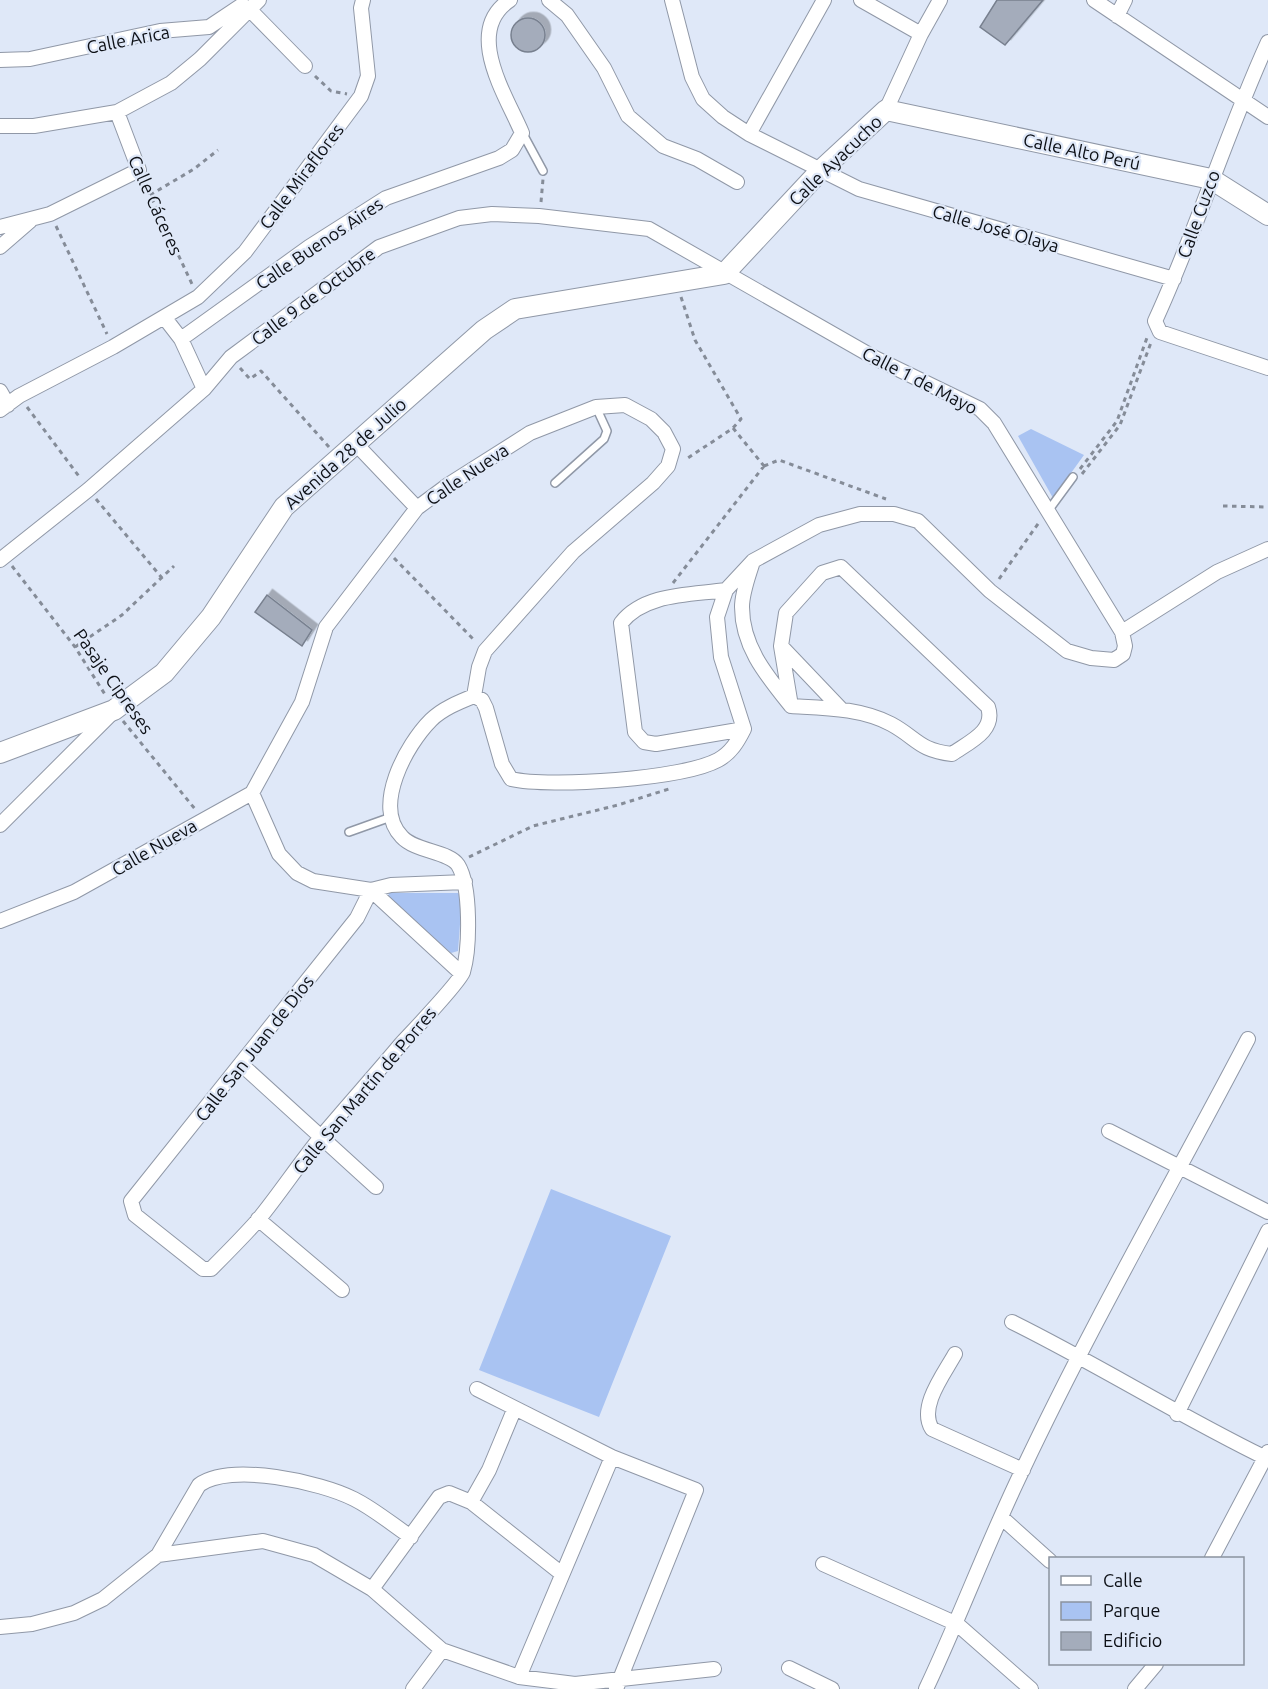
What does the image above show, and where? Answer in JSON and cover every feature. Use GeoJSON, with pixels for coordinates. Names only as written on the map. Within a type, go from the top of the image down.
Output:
{"type":"FeatureCollection","features":[{"type":"Feature","properties":{"kind":"street","name":"Calle Miraflores"},"geometry":{"type":"LineString","coordinates":[[9,403],[113,347],[198,297],[245,252],[361,96],[368,76],[361,8],[363,0]]}},
{"type":"Feature","properties":{"kind":"street"},"geometry":{"type":"LineString","coordinates":[[510,0],[500,7],[488,29],[491,62],[522,134]]}},
{"type":"Feature","properties":{"kind":"street"},"geometry":{"type":"LineString","coordinates":[[549,0],[567,15],[598,59],[627,116],[663,146],[697,159],[737,182]]}},
{"type":"Feature","properties":{"kind":"street"},"geometry":{"type":"LineString","coordinates":[[672,0],[692,77],[703,99],[723,117],[749,134],[820,171]]}},
{"type":"Feature","properties":{"kind":"street"},"geometry":{"type":"LineString","coordinates":[[749,134],[824,0]]}},
{"type":"Feature","properties":{"kind":"street"},"geometry":{"type":"LineString","coordinates":[[861,0],[921,34]]}},
{"type":"Feature","properties":{"kind":"street","name":"Calle Ayacucho"},"geometry":{"type":"LineString","coordinates":[[724,274],[820,171],[886,110],[921,34],[940,0]]}},
{"type":"Feature","properties":{"kind":"street"},"geometry":{"type":"LineString","coordinates":[[1094,0],[1268,117]]}},
{"type":"Feature","properties":{"kind":"street"},"geometry":{"type":"LineString","coordinates":[[1117,16],[1125,0]]}},
{"type":"Feature","properties":{"kind":"street"},"geometry":{"type":"LineString","coordinates":[[0,126],[34,126],[117,112],[171,82],[200,59],[247,3],[305,66]]}},
{"type":"Feature","properties":{"kind":"street","name":"Calle Arica"},"geometry":{"type":"LineString","coordinates":[[0,60],[30,59],[160,31],[209,27],[247,3]]}},
{"type":"Feature","properties":{"kind":"street","name":"Calle Cuzco"},"geometry":{"type":"LineString","coordinates":[[1156,327],[1155,321],[1174,279],[1242,99],[1268,42]]}},
{"type":"Feature","properties":{"kind":"street","name":"Calle Alto Perú"},"geometry":{"type":"LineString","coordinates":[[886,110],[1211,179],[1268,215]]}},
{"type":"Feature","properties":{"kind":"street","name":"Calle Cáceres"},"geometry":{"type":"LineString","coordinates":[[117,112],[139,170]]}},
{"type":"Feature","properties":{"kind":"street","name":"Calle Buenos Aires"},"geometry":{"type":"LineString","coordinates":[[181,339],[309,247],[386,198],[499,158],[512,150],[522,134]]}},
{"type":"Feature","properties":{"kind":"street"},"geometry":{"type":"LineString","coordinates":[[0,227],[50,214],[139,170]]}},
{"type":"Feature","properties":{"kind":"street","name":"Calle José Olaya"},"geometry":{"type":"LineString","coordinates":[[820,171],[859,189],[1174,279]]}},
{"type":"Feature","properties":{"kind":"street","name":"Calle 9 de Octubre"},"geometry":{"type":"LineString","coordinates":[[2,559],[88,490],[204,389],[231,357],[379,247],[459,218],[492,214],[539,216],[649,229],[724,274]]}},
{"type":"Feature","properties":{"kind":"street"},"geometry":{"type":"LineString","coordinates":[[0,247],[31,220]]}},
{"type":"Feature","properties":{"kind":"street","name":"Avenida 28 de Julio"},"geometry":{"type":"LineString","coordinates":[[0,753],[114,710],[164,672],[211,617],[284,507],[354,442],[484,330],[515,309],[724,274]]}},
{"type":"Feature","properties":{"kind":"street","name":"Calle 1 de Mayo"},"geometry":{"type":"LineString","coordinates":[[724,274],[875,358],[980,409],[994,423],[1047,513],[1122,632]]}},
{"type":"Feature","properties":{"kind":"street"},"geometry":{"type":"LineString","coordinates":[[164,317],[181,339],[204,389]]}},
{"type":"Feature","properties":{"kind":"street"},"geometry":{"type":"LineString","coordinates":[[1156,327],[1160,332],[1268,368]]}},
{"type":"Feature","properties":{"kind":"street"},"geometry":{"type":"LineString","coordinates":[[0,391],[9,403]]}},
{"type":"Feature","properties":{"kind":"street","name":"Calle Nueva"},"geometry":{"type":"LineString","coordinates":[[0,921],[74,892],[252,793],[302,702],[326,627],[417,508],[530,433],[596,407],[625,405],[651,419],[664,432],[673,449],[668,466]]}},
{"type":"Feature","properties":{"kind":"street"},"geometry":{"type":"LineString","coordinates":[[354,442],[417,508]]}},
{"type":"Feature","properties":{"kind":"street"},"geometry":{"type":"LineString","coordinates":[[474,696],[478,667],[484,651],[573,552],[653,483],[668,466]]}},
{"type":"Feature","properties":{"kind":"street"},"geometry":{"type":"LineString","coordinates":[[474,696],[482,700],[486,708],[502,764],[511,779],[524,782],[599,781],[684,771],[718,760],[737,744],[744,729],[721,657],[717,617],[726,590],[734,578],[753,561],[819,525],[860,514],[894,514],[918,521],[990,591],[1067,651],[1090,658],[1114,660],[1123,654],[1125,646],[1122,632],[1217,572],[1268,549]]}},
{"type":"Feature","properties":{"kind":"street"},"geometry":{"type":"LineString","coordinates":[[753,561],[741,606],[748,644],[763,671],[791,706],[841,709],[890,723],[930,751],[951,754],[988,727],[991,717],[988,707],[842,567],[822,573],[786,613],[781,646],[791,706]]}},
{"type":"Feature","properties":{"kind":"street"},"geometry":{"type":"LineString","coordinates":[[726,590],[659,599],[629,612],[621,623],[635,732],[644,742],[656,744],[744,729]]}},
{"type":"Feature","properties":{"kind":"street"},"geometry":{"type":"LineString","coordinates":[[781,646],[841,709]]}},
{"type":"Feature","properties":{"kind":"street"},"geometry":{"type":"LineString","coordinates":[[462,974],[469,918],[465,882],[457,864],[449,858],[416,847],[395,829],[391,817],[390,795],[397,774],[413,744],[431,720],[452,706],[474,696]]}},
{"type":"Feature","properties":{"kind":"street"},"geometry":{"type":"LineString","coordinates":[[0,825],[114,710]]}},
{"type":"Feature","properties":{"kind":"street"},"geometry":{"type":"LineString","coordinates":[[252,793],[279,854],[297,873],[313,881],[371,890],[390,885],[465,882]]}},
{"type":"Feature","properties":{"kind":"street"},"geometry":{"type":"LineString","coordinates":[[371,890],[462,974]]}},
{"type":"Feature","properties":{"kind":"street","name":"Calle San Juan de Dios"},"geometry":{"type":"LineString","coordinates":[[203,1269],[135,1215],[131,1202],[357,918],[371,890]]}},
{"type":"Feature","properties":{"kind":"street","name":"Calle San Martín de Porres"},"geometry":{"type":"LineString","coordinates":[[203,1269],[211,1269],[258,1219],[321,1137],[462,974]]}},
{"type":"Feature","properties":{"kind":"street"},"geometry":{"type":"LineString","coordinates":[[926,1689],[957,1624],[1001,1517],[1079,1355],[1248,1039]]}},
{"type":"Feature","properties":{"kind":"street"},"geometry":{"type":"LineString","coordinates":[[242,1065],[376,1187]]}},
{"type":"Feature","properties":{"kind":"street"},"geometry":{"type":"LineString","coordinates":[[1109,1131],[1268,1212]]}},
{"type":"Feature","properties":{"kind":"street"},"geometry":{"type":"LineString","coordinates":[[258,1219],[342,1290]]}},
{"type":"Feature","properties":{"kind":"street"},"geometry":{"type":"LineString","coordinates":[[1177,1414],[1268,1231]]}},
{"type":"Feature","properties":{"kind":"street"},"geometry":{"type":"LineString","coordinates":[[1012,1322],[1079,1355],[1177,1414],[1267,1456],[1213,1557]]}},
{"type":"Feature","properties":{"kind":"street"},"geometry":{"type":"LineString","coordinates":[[955,1354],[927,1408],[926,1420],[932,1429],[1023,1470]]}},
{"type":"Feature","properties":{"kind":"street"},"geometry":{"type":"LineString","coordinates":[[477,1389],[514,1410],[612,1457],[696,1490],[618,1683]]}},
{"type":"Feature","properties":{"kind":"street"},"geometry":{"type":"LineString","coordinates":[[471,1502],[489,1470],[514,1410]]}},
{"type":"Feature","properties":{"kind":"street"},"geometry":{"type":"LineString","coordinates":[[519,1677],[612,1457]]}},
{"type":"Feature","properties":{"kind":"street"},"geometry":{"type":"LineString","coordinates":[[0,1627],[32,1624],[74,1613],[103,1599],[158,1555],[199,1485],[208,1478],[259,1475],[322,1487],[354,1499],[411,1537]]}},
{"type":"Feature","properties":{"kind":"street"},"geometry":{"type":"LineString","coordinates":[[372,1589],[444,1494],[471,1502],[562,1574]]}},
{"type":"Feature","properties":{"kind":"street"},"geometry":{"type":"LineString","coordinates":[[1001,1517],[1049,1560]]}},
{"type":"Feature","properties":{"kind":"street"},"geometry":{"type":"LineString","coordinates":[[158,1555],[264,1541],[314,1555],[372,1589],[442,1650],[519,1677],[575,1684],[618,1683],[714,1669]]}},
{"type":"Feature","properties":{"kind":"street"},"geometry":{"type":"LineString","coordinates":[[823,1564],[957,1624],[1031,1689]]}},
{"type":"Feature","properties":{"kind":"street"},"geometry":{"type":"LineString","coordinates":[[413,1689],[442,1650]]}},
{"type":"Feature","properties":{"kind":"street"},"geometry":{"type":"LineString","coordinates":[[1135,1689],[1155,1665]]}},
{"type":"Feature","properties":{"kind":"street"},"geometry":{"type":"LineString","coordinates":[[789,1668],[832,1689]]}},
{"type":"Feature","properties":{"kind":"lane"},"geometry":{"type":"LineString","coordinates":[[522,134],[543,171]]}},
{"type":"Feature","properties":{"kind":"lane"},"geometry":{"type":"LineString","coordinates":[[555,483],[604,439],[607,431],[596,407]]}},
{"type":"Feature","properties":{"kind":"lane"},"geometry":{"type":"LineString","coordinates":[[1047,513],[1073,477]]}},
{"type":"Feature","properties":{"kind":"lane"},"geometry":{"type":"LineString","coordinates":[[349,832],[391,817]]}},
{"type":"Feature","properties":{"kind":"path"},"geometry":{"type":"LineString","coordinates":[[305,66],[331,91],[361,96]]}},
{"type":"Feature","properties":{"kind":"path"},"geometry":{"type":"LineString","coordinates":[[150,195],[194,169],[218,150]]}},
{"type":"Feature","properties":{"kind":"path","name":"Calle Cáceres"},"geometry":{"type":"LineString","coordinates":[[139,170],[198,297]]}},
{"type":"Feature","properties":{"kind":"path"},"geometry":{"type":"LineString","coordinates":[[539,216],[543,171]]}},
{"type":"Feature","properties":{"kind":"path"},"geometry":{"type":"LineString","coordinates":[[50,214],[113,347]]}},
{"type":"Feature","properties":{"kind":"path"},"geometry":{"type":"LineString","coordinates":[[668,466],[685,460],[733,428],[741,419],[695,340],[677,281]]}},
{"type":"Feature","properties":{"kind":"path"},"geometry":{"type":"LineString","coordinates":[[1073,477],[1117,421],[1146,337],[1156,327]]}},
{"type":"Feature","properties":{"kind":"path"},"geometry":{"type":"LineString","coordinates":[[231,357],[250,380],[261,371],[338,457]]}},
{"type":"Feature","properties":{"kind":"path"},"geometry":{"type":"LineString","coordinates":[[9,403],[88,490],[162,578]]}},
{"type":"Feature","properties":{"kind":"path"},"geometry":{"type":"LineString","coordinates":[[733,428],[764,466]]}},
{"type":"Feature","properties":{"kind":"path"},"geometry":{"type":"LineString","coordinates":[[682,572],[764,466],[779,460],[871,492]]}},
{"type":"Feature","properties":{"kind":"path"},"geometry":{"type":"LineString","coordinates":[[1223,506],[1268,507]]}},
{"type":"Feature","properties":{"kind":"path"},"geometry":{"type":"LineString","coordinates":[[990,591],[1047,513]]}},
{"type":"Feature","properties":{"kind":"path"},"geometry":{"type":"LineString","coordinates":[[386,549],[484,651]]}},
{"type":"Feature","properties":{"kind":"path","name":"Pasaje Cipreses"},"geometry":{"type":"LineString","coordinates":[[2,559],[75,647],[114,710],[203,819]]}},
{"type":"Feature","properties":{"kind":"path"},"geometry":{"type":"LineString","coordinates":[[75,647],[122,615],[174,566]]}},
{"type":"Feature","properties":{"kind":"path"},"geometry":{"type":"LineString","coordinates":[[457,864],[533,826],[618,805],[674,788],[684,771]]}},
{"type":"Feature","properties":{"kind":"green space"},"geometry":{"type":"Polygon","coordinates":[[[1031,429],[1084,455],[1053,498],[1018,436],[1031,429]]]}},
{"type":"Feature","properties":{"kind":"green space"},"geometry":{"type":"Polygon","coordinates":[[[389,893],[458,893],[462,898],[458,951],[451,953],[388,898],[389,893]]]}},
{"type":"Feature","properties":{"kind":"green space"},"geometry":{"type":"Polygon","coordinates":[[[551,1189],[671,1236],[599,1417],[479,1370],[551,1189]]]}},
{"type":"Feature","properties":{"kind":"building"},"geometry":{"type":"Polygon","coordinates":[[[997,0],[1043,0],[1005,45],[980,27],[997,0]]]}},
{"type":"Feature","properties":{"kind":"building"},"geometry":{"type":"Polygon","coordinates":[[[528,18],[540,23],[545,35],[540,47],[528,52],[516,47],[511,35],[516,23],[528,18]]]}},
{"type":"Feature","properties":{"kind":"building"},"geometry":{"type":"Polygon","coordinates":[[[267,595],[312,630],[302,646],[255,612],[267,595]]]}}]}
